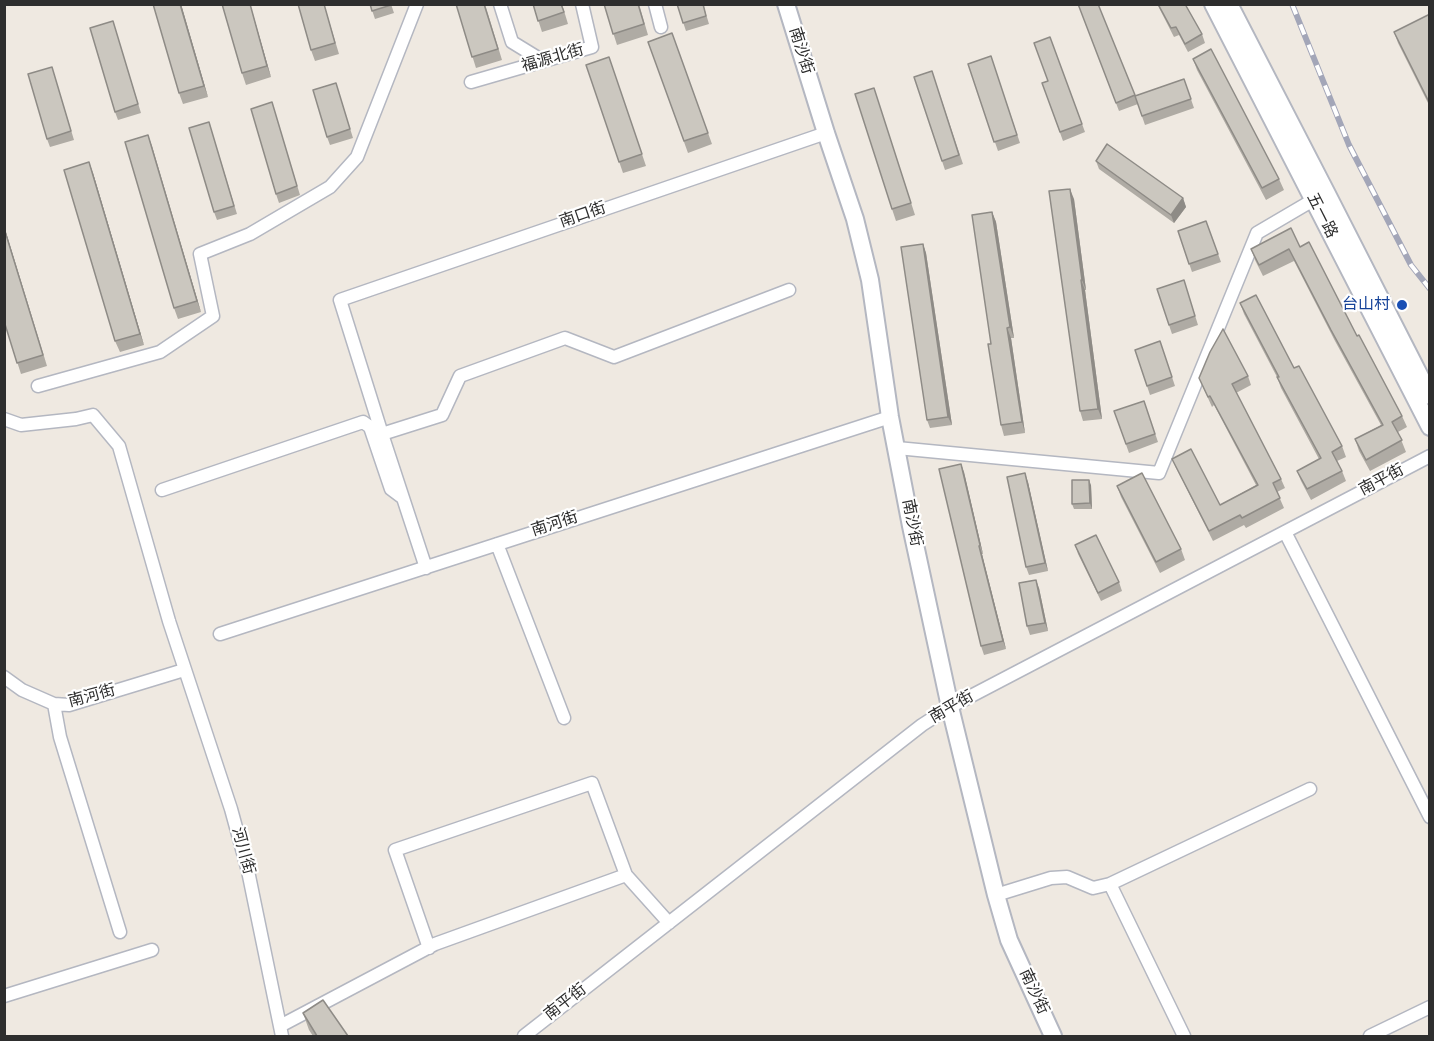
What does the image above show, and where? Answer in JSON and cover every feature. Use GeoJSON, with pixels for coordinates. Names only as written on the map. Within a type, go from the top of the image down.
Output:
{"type":"FeatureCollection","features":[{"type":"Feature","properties":{"kind":"street"},"geometry":{"type":"LineString","coordinates":[[38,386],[160,351],[213,316],[200,254],[250,234],[330,187],[357,158],[417,4]]}},
{"type":"Feature","properties":{"kind":"street"},"geometry":{"type":"LineString","coordinates":[[500,4],[512,42],[543,61]]}},
{"type":"Feature","properties":{"kind":"street","name":"福源北街"},"geometry":{"type":"LineString","coordinates":[[471,82],[592,47],[582,4]]}},
{"type":"Feature","properties":{"kind":"street"},"geometry":{"type":"LineString","coordinates":[[655,4],[662,27]]}},
{"type":"Feature","properties":{"kind":"street","name":"南沙街"},"geometry":{"type":"LineString","coordinates":[[786,4],[855,219],[870,280],[890,417],[911,526],[950,707],[996,895],[1009,940],[1053,1036]]}},
{"type":"Feature","properties":{"kind":"street","name":"五一路"},"geometry":{"type":"LineString","coordinates":[[1213,4],[1430,396]]}},
{"type":"Feature","properties":{"kind":"street","name":"五一路"},"geometry":{"type":"LineString","coordinates":[[1229,4],[1430,427]]}},
{"type":"Feature","properties":{"kind":"street","name":"南口街"},"geometry":{"type":"LineString","coordinates":[[382,434],[340,300],[826,133]]}},
{"type":"Feature","properties":{"kind":"street"},"geometry":{"type":"LineString","coordinates":[[897,448],[1159,473],[1257,233],[1320,196]]}},
{"type":"Feature","properties":{"kind":"street"},"geometry":{"type":"LineString","coordinates":[[426,568],[382,434],[442,415],[460,376],[565,338],[614,357],[789,290]]}},
{"type":"Feature","properties":{"kind":"street","name":"河川街"},"geometry":{"type":"LineString","coordinates":[[4,419],[21,425],[93,415],[119,446],[184,670],[231,809],[248,871],[281,1031]]}},
{"type":"Feature","properties":{"kind":"street","name":"南河街"},"geometry":{"type":"LineString","coordinates":[[220,634],[890,417]]}},
{"type":"Feature","properties":{"kind":"street"},"geometry":{"type":"LineString","coordinates":[[162,490],[363,422],[370,427],[391,489],[403,498]]}},
{"type":"Feature","properties":{"kind":"street","name":"南平街"},"geometry":{"type":"LineString","coordinates":[[524,1036],[921,725],[950,707],[1430,456]]}},
{"type":"Feature","properties":{"kind":"street"},"geometry":{"type":"LineString","coordinates":[[1286,532],[1430,817]]}},
{"type":"Feature","properties":{"kind":"street"},"geometry":{"type":"LineString","coordinates":[[497,544],[564,718]]}},
{"type":"Feature","properties":{"kind":"street","name":"南河街"},"geometry":{"type":"LineString","coordinates":[[4,677],[22,690],[54,704],[69,705],[184,670]]}},
{"type":"Feature","properties":{"kind":"street"},"geometry":{"type":"LineString","coordinates":[[54,704],[60,737],[120,932]]}},
{"type":"Feature","properties":{"kind":"street"},"geometry":{"type":"LineString","coordinates":[[429,948],[395,850],[592,783],[626,875],[669,923]]}},
{"type":"Feature","properties":{"kind":"street"},"geometry":{"type":"LineString","coordinates":[[996,895],[1051,878],[1067,877],[1093,888],[1110,884],[1310,789]]}},
{"type":"Feature","properties":{"kind":"street"},"geometry":{"type":"LineString","coordinates":[[281,1031],[429,948],[626,875]]}},
{"type":"Feature","properties":{"kind":"street"},"geometry":{"type":"LineString","coordinates":[[1110,884],[1184,1036]]}},
{"type":"Feature","properties":{"kind":"street"},"geometry":{"type":"LineString","coordinates":[[4,996],[152,950]]}},
{"type":"Feature","properties":{"kind":"street"},"geometry":{"type":"LineString","coordinates":[[1370,1036],[1430,1007]]}},
{"type":"Feature","properties":{"kind":"building"},"geometry":{"type":"Polygon","coordinates":[[[153,4],[180,4],[204,86],[179,93],[153,4]]]}},
{"type":"Feature","properties":{"kind":"building"},"geometry":{"type":"Polygon","coordinates":[[[222,4],[250,4],[267,66],[242,73],[222,4]]]}},
{"type":"Feature","properties":{"kind":"building"},"geometry":{"type":"Polygon","coordinates":[[[298,4],[324,4],[335,43],[311,50],[298,4]]]}},
{"type":"Feature","properties":{"kind":"building"},"geometry":{"type":"Polygon","coordinates":[[[370,4],[391,4],[391,5],[372,11],[370,4]]]}},
{"type":"Feature","properties":{"kind":"building"},"geometry":{"type":"Polygon","coordinates":[[[456,4],[484,4],[498,49],[472,57],[456,4]]]}},
{"type":"Feature","properties":{"kind":"building"},"geometry":{"type":"Polygon","coordinates":[[[533,4],[561,4],[564,12],[538,21],[533,4]]]}},
{"type":"Feature","properties":{"kind":"building"},"geometry":{"type":"Polygon","coordinates":[[[604,4],[638,4],[644,24],[613,34],[604,4]]]}},
{"type":"Feature","properties":{"kind":"building"},"geometry":{"type":"Polygon","coordinates":[[[677,4],[703,4],[706,16],[683,23],[677,4]]]}},
{"type":"Feature","properties":{"kind":"building"},"geometry":{"type":"Polygon","coordinates":[[[1078,4],[1098,4],[1135,95],[1116,103],[1078,4]]]}},
{"type":"Feature","properties":{"kind":"building"},"geometry":{"type":"Polygon","coordinates":[[[1158,4],[1185,4],[1202,34],[1185,44],[1176,27],[1171,28],[1158,4]]]}},
{"type":"Feature","properties":{"kind":"building"},"geometry":{"type":"Polygon","coordinates":[[[1430,14],[1430,104],[1394,32],[1430,14]]]}},
{"type":"Feature","properties":{"kind":"building"},"geometry":{"type":"Polygon","coordinates":[[[113,21],[138,104],[115,112],[90,28],[113,21]]]}},
{"type":"Feature","properties":{"kind":"building"},"geometry":{"type":"Polygon","coordinates":[[[672,33],[708,133],[684,141],[648,42],[672,33]]]}},
{"type":"Feature","properties":{"kind":"building"},"geometry":{"type":"Polygon","coordinates":[[[1050,37],[1082,124],[1060,132],[1042,83],[1048,81],[1034,43],[1050,37]]]}},
{"type":"Feature","properties":{"kind":"building"},"geometry":{"type":"Polygon","coordinates":[[[1211,49],[1279,179],[1262,188],[1193,59],[1211,49]]]}},
{"type":"Feature","properties":{"kind":"building"},"geometry":{"type":"Polygon","coordinates":[[[991,56],[1017,135],[994,142],[968,64],[991,56]]]}},
{"type":"Feature","properties":{"kind":"building"},"geometry":{"type":"Polygon","coordinates":[[[609,57],[642,154],[619,162],[586,65],[609,57]]]}},
{"type":"Feature","properties":{"kind":"building"},"geometry":{"type":"Polygon","coordinates":[[[52,67],[71,131],[47,139],[28,74],[52,67]]]}},
{"type":"Feature","properties":{"kind":"building"},"geometry":{"type":"Polygon","coordinates":[[[932,71],[959,155],[942,161],[914,77],[932,71]]]}},
{"type":"Feature","properties":{"kind":"building"},"geometry":{"type":"Polygon","coordinates":[[[1184,79],[1191,99],[1142,116],[1135,96],[1184,79]]]}},
{"type":"Feature","properties":{"kind":"building"},"geometry":{"type":"Polygon","coordinates":[[[336,83],[350,129],[327,137],[313,90],[336,83]]]}},
{"type":"Feature","properties":{"kind":"building"},"geometry":{"type":"Polygon","coordinates":[[[874,88],[911,203],[892,209],[855,94],[874,88]]]}},
{"type":"Feature","properties":{"kind":"building"},"geometry":{"type":"Polygon","coordinates":[[[272,102],[297,186],[276,194],[251,109],[272,102]]]}},
{"type":"Feature","properties":{"kind":"building"},"geometry":{"type":"Polygon","coordinates":[[[209,122],[234,206],[214,212],[189,128],[209,122]]]}},
{"type":"Feature","properties":{"kind":"building"},"geometry":{"type":"Polygon","coordinates":[[[148,135],[197,301],[174,308],[125,142],[148,135]]]}},
{"type":"Feature","properties":{"kind":"building"},"geometry":{"type":"Polygon","coordinates":[[[1107,144],[1183,198],[1171,215],[1096,161],[1107,144]]]}},
{"type":"Feature","properties":{"kind":"building"},"geometry":{"type":"Polygon","coordinates":[[[89,162],[140,334],[115,341],[64,170],[89,162]]]}},
{"type":"Feature","properties":{"kind":"building"},"geometry":{"type":"Polygon","coordinates":[[[1070,189],[1098,409],[1080,411],[1049,191],[1070,189]]]}},
{"type":"Feature","properties":{"kind":"building"},"geometry":{"type":"Polygon","coordinates":[[[992,212],[1022,422],[1001,425],[972,215],[992,212]]]}},
{"type":"Feature","properties":{"kind":"building"},"geometry":{"type":"Polygon","coordinates":[[[1206,221],[1218,254],[1189,264],[1178,231],[1206,221]]]}},
{"type":"Feature","properties":{"kind":"building"},"geometry":{"type":"Polygon","coordinates":[[[4,228],[43,355],[17,363],[4,321],[4,228]]]}},
{"type":"Feature","properties":{"kind":"building"},"geometry":{"type":"Polygon","coordinates":[[[1291,228],[1300,247],[1309,242],[1357,336],[1359,335],[1402,416],[1392,422],[1402,440],[1366,460],[1355,439],[1383,425],[1289,249],[1259,265],[1251,249],[1291,228]]]}},
{"type":"Feature","properties":{"kind":"building"},"geometry":{"type":"Polygon","coordinates":[[[923,244],[948,417],[927,420],[901,247],[923,244]]]}},
{"type":"Feature","properties":{"kind":"building"},"geometry":{"type":"Polygon","coordinates":[[[1184,280],[1195,316],[1169,325],[1157,289],[1184,280]]]}},
{"type":"Feature","properties":{"kind":"building"},"geometry":{"type":"Polygon","coordinates":[[[1256,295],[1294,368],[1299,366],[1342,446],[1332,452],[1342,471],[1307,489],[1297,471],[1321,458],[1240,303],[1256,295]]]}},
{"type":"Feature","properties":{"kind":"building"},"geometry":{"type":"Polygon","coordinates":[[[1223,329],[1248,376],[1232,384],[1281,479],[1273,483],[1280,498],[1242,518],[1240,515],[1209,531],[1172,459],[1191,449],[1220,505],[1258,485],[1199,378],[1223,329]]]}},
{"type":"Feature","properties":{"kind":"building"},"geometry":{"type":"Polygon","coordinates":[[[1160,341],[1172,377],[1147,386],[1135,350],[1160,341]]]}},
{"type":"Feature","properties":{"kind":"building"},"geometry":{"type":"Polygon","coordinates":[[[1144,401],[1155,434],[1126,444],[1114,411],[1144,401]]]}},
{"type":"Feature","properties":{"kind":"building"},"geometry":{"type":"Polygon","coordinates":[[[961,464],[1003,641],[981,646],[939,469],[961,464]]]}},
{"type":"Feature","properties":{"kind":"building"},"geometry":{"type":"Polygon","coordinates":[[[1025,473],[1045,563],[1026,567],[1007,477],[1025,473]]]}},
{"type":"Feature","properties":{"kind":"building"},"geometry":{"type":"Polygon","coordinates":[[[1142,473],[1181,549],[1156,562],[1117,486],[1142,473]]]}},
{"type":"Feature","properties":{"kind":"building"},"geometry":{"type":"Polygon","coordinates":[[[1072,480],[1089,480],[1090,503],[1072,504],[1072,480]]]}},
{"type":"Feature","properties":{"kind":"building"},"geometry":{"type":"Polygon","coordinates":[[[1096,535],[1119,582],[1098,593],[1075,545],[1096,535]]]}},
{"type":"Feature","properties":{"kind":"building"},"geometry":{"type":"Polygon","coordinates":[[[1036,580],[1045,623],[1027,626],[1019,583],[1036,580]]]}},
{"type":"Feature","properties":{"kind":"building"},"geometry":{"type":"Polygon","coordinates":[[[323,1000],[348,1036],[317,1036],[303,1013],[323,1000]]]}},
{"type":"Feature","properties":{"kind":"railway"},"geometry":{"type":"LineString","coordinates":[[1292,4],[1349,145],[1411,265],[1430,289]]}},
{"type":"Feature","properties":{"kind":"place","name":"台山村"},"geometry":{"type":"Point","coordinates":[1402,305]}}]}
